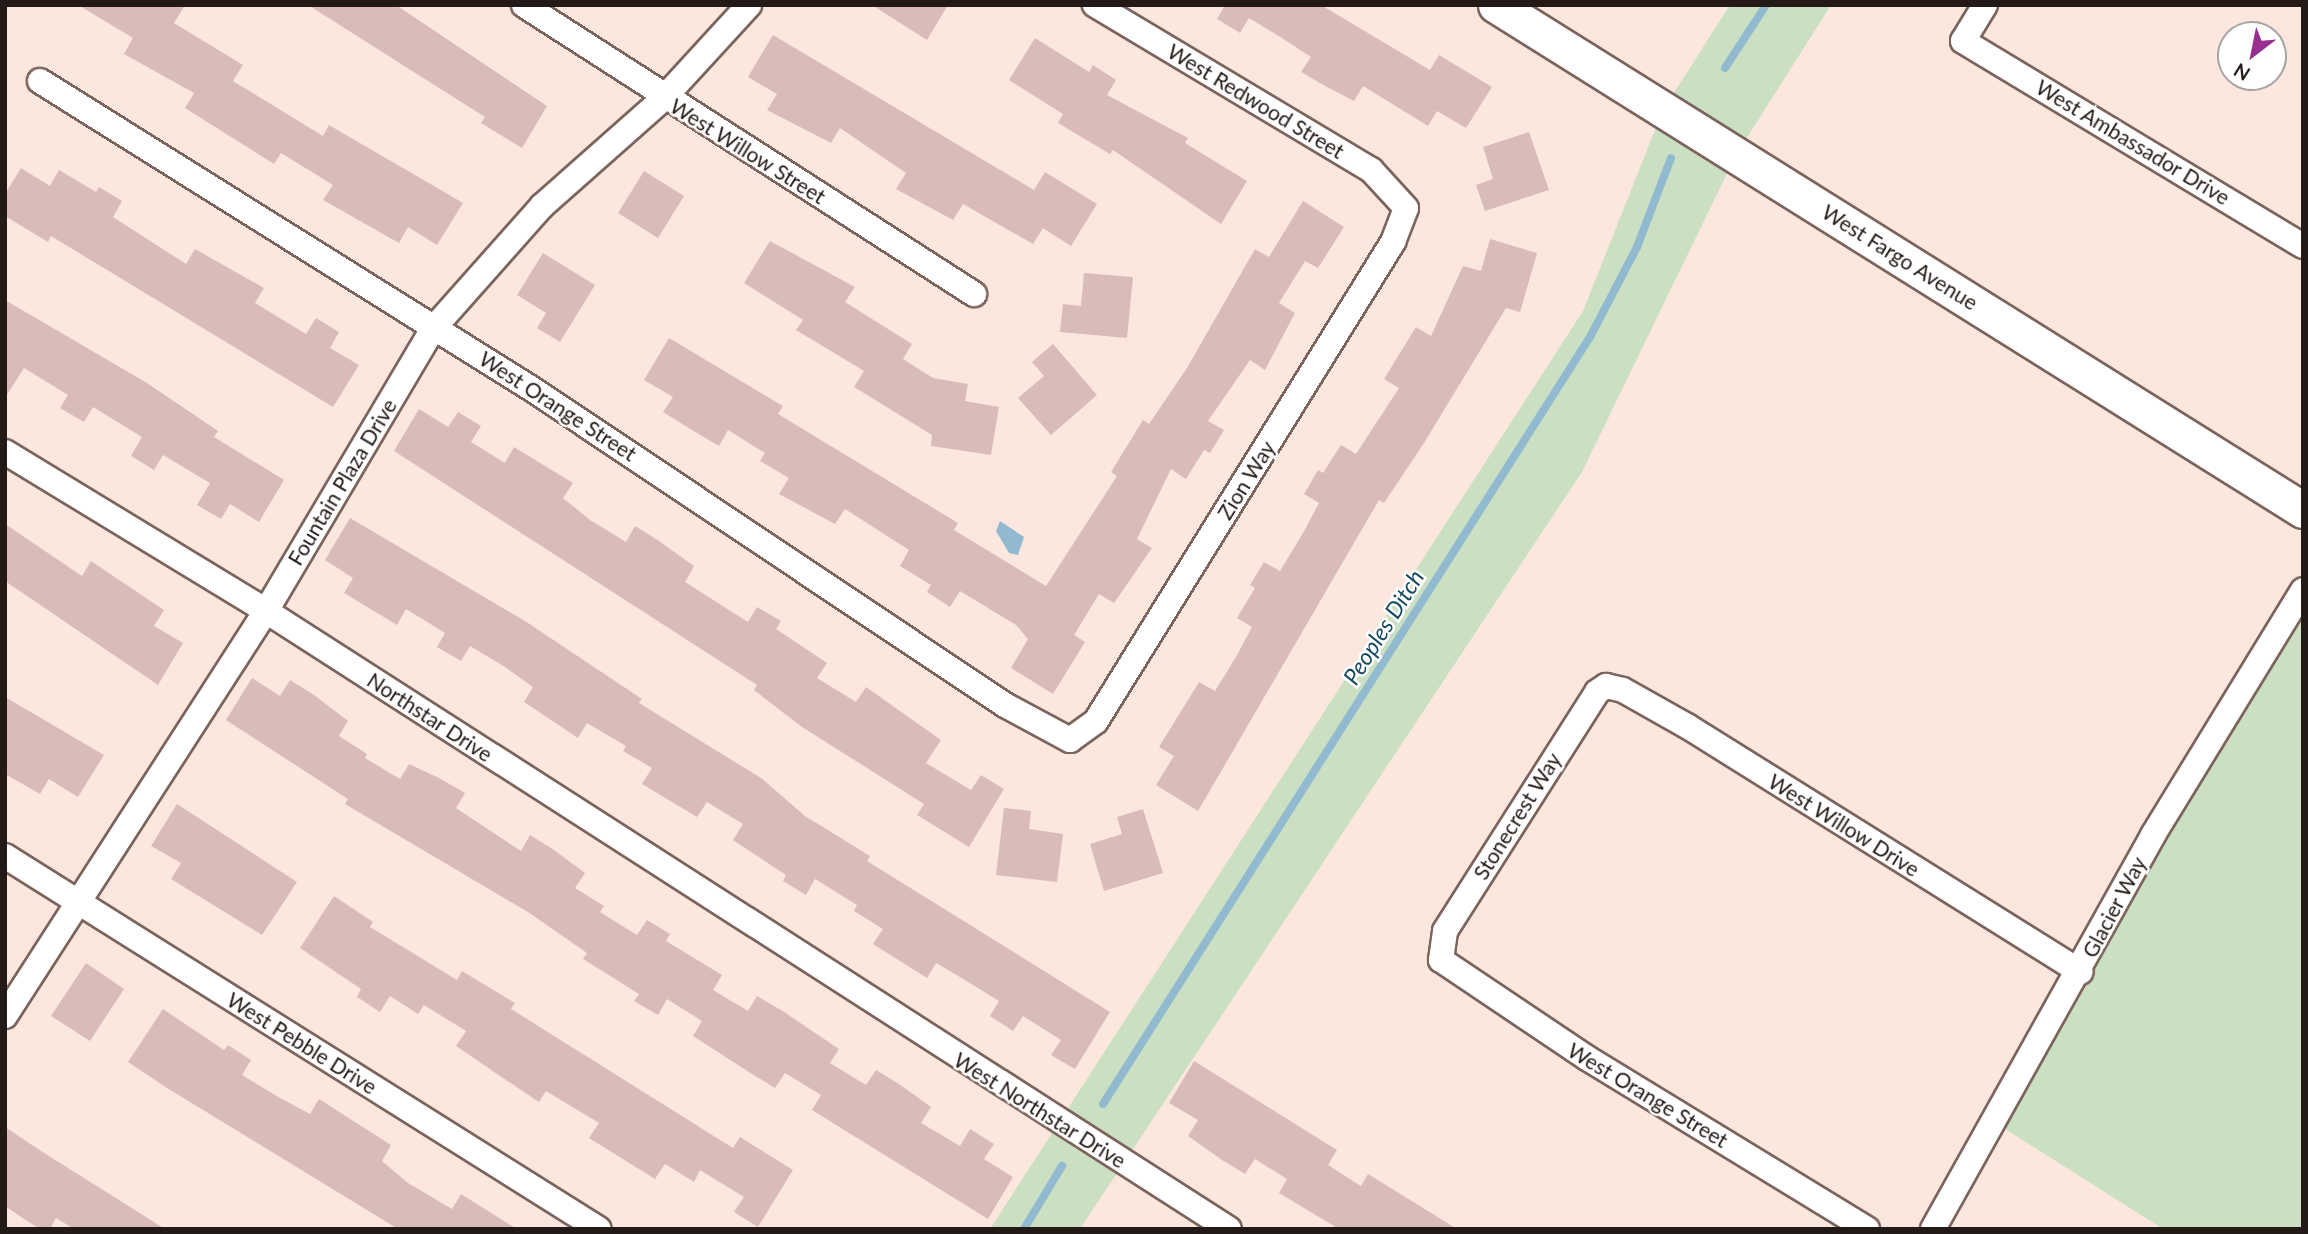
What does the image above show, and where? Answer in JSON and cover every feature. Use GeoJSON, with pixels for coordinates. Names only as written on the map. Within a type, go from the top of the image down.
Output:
{"type":"FeatureCollection","features":[{"type":"Feature","properties":{"kind":"main road","name":"West Fargo Avenue"},"geometry":{"type":"LineString","coordinates":[[1496,5],[2303,510]]}},
{"type":"Feature","properties":{"kind":"street","name":"West Willow Street"},"geometry":{"type":"LineString","coordinates":[[524,5],[664,98],[974,294]]}},
{"type":"Feature","properties":{"kind":"street","name":"Fountain Plaza Drive"},"geometry":{"type":"LineString","coordinates":[[5,1016],[266,611],[434,327],[542,206],[664,98],[749,5]]}},
{"type":"Feature","properties":{"kind":"street","name":"West Redwood Street"},"geometry":{"type":"LineString","coordinates":[[1095,5],[1371,170],[1406,208]]}},
{"type":"Feature","properties":{"kind":"street","name":"West Ambassador Drive"},"geometry":{"type":"LineString","coordinates":[[1985,5],[1963,41],[2303,246]]}},
{"type":"Feature","properties":{"kind":"street","name":"West Orange Street"},"geometry":{"type":"LineString","coordinates":[[40,81],[434,327],[704,500],[1005,705],[1070,740]]}},
{"type":"Feature","properties":{"kind":"street","name":"Zion Way"},"geometry":{"type":"LineString","coordinates":[[1070,740],[1096,721],[1393,242],[1406,208]]}},
{"type":"Feature","properties":{"kind":"street","name":"Northstar Drive"},"geometry":{"type":"LineString","coordinates":[[5,452],[266,611],[851,990]]}},
{"type":"Feature","properties":{"kind":"street","name":"Glacier Way"},"geometry":{"type":"LineString","coordinates":[[1933,1229],[2080,972],[2153,835],[2303,590]]}},
{"type":"Feature","properties":{"kind":"street","name":"West Willow Drive"},"geometry":{"type":"LineString","coordinates":[[1606,686],[1687,726],[2080,972]]}},
{"type":"Feature","properties":{"kind":"street","name":"Stonecrest Way"},"geometry":{"type":"LineString","coordinates":[[1438,952],[1445,930],[1568,734],[1606,686]]}},
{"type":"Feature","properties":{"kind":"street","name":"West Pebble Drive"},"geometry":{"type":"LineString","coordinates":[[5,856],[600,1229]]}},
{"type":"Feature","properties":{"kind":"street","name":"West Orange Street"},"geometry":{"type":"LineString","coordinates":[[1438,952],[1448,970],[1867,1229]]}},
{"type":"Feature","properties":{"kind":"street","name":"West Northstar Drive"},"geometry":{"type":"LineString","coordinates":[[851,990],[1229,1229]]}},
{"type":"Feature","properties":{"kind":"green space"},"geometry":{"type":"Polygon","coordinates":[[[1730,5],[1831,5],[1736,155],[1582,472],[1080,1229],[990,1229],[1583,311],[1663,110],[1730,5]]]}},
{"type":"Feature","properties":{"kind":"green space"},"geometry":{"type":"Polygon","coordinates":[[[2303,590],[2303,1229],[2163,1229],[1991,1120],[2303,590]]]}},
{"type":"Feature","properties":{"kind":"water"},"geometry":{"type":"Polygon","coordinates":[[[1000,521],[1024,537],[1018,555],[1009,553],[996,531],[1000,521]]]}},
{"type":"Feature","properties":{"kind":"building"},"geometry":{"type":"Polygon","coordinates":[[[78,5],[185,5],[174,23],[243,65],[233,81],[323,136],[329,125],[463,203],[437,245],[408,227],[399,243],[323,200],[333,185],[281,153],[274,164],[185,108],[194,93],[124,54],[133,38],[78,5]]]}},
{"type":"Feature","properties":{"kind":"building"},"geometry":{"type":"Polygon","coordinates":[[[308,5],[396,5],[547,106],[522,148],[481,123],[485,117],[308,5]]]}},
{"type":"Feature","properties":{"kind":"building"},"geometry":{"type":"Polygon","coordinates":[[[872,5],[948,5],[927,40],[872,5]]]}},
{"type":"Feature","properties":{"kind":"building"},"geometry":{"type":"Polygon","coordinates":[[[1225,5],[1321,5],[1430,70],[1439,55],[1492,87],[1466,128],[1437,111],[1428,126],[1363,86],[1354,101],[1301,72],[1311,57],[1249,18],[1240,33],[1217,19],[1225,5]]]}},
{"type":"Feature","properties":{"kind":"building"},"geometry":{"type":"Polygon","coordinates":[[[773,35],[1034,190],[1045,172],[1097,204],[1071,246],[1043,228],[1033,244],[963,204],[953,220],[896,189],[906,173],[840,128],[831,143],[767,110],[777,94],[748,77],[773,35]]]}},
{"type":"Feature","properties":{"kind":"building"},"geometry":{"type":"Polygon","coordinates":[[[1035,38],[1089,72],[1093,65],[1116,80],[1107,95],[1188,138],[1185,143],[1247,181],[1221,224],[1113,150],[1110,154],[1058,123],[1063,114],[1009,80],[1035,38]]]}},
{"type":"Feature","properties":{"kind":"building"},"geometry":{"type":"Polygon","coordinates":[[[1529,132],[1549,190],[1485,211],[1476,185],[1493,179],[1483,147],[1529,132]]]}},
{"type":"Feature","properties":{"kind":"building"},"geometry":{"type":"Polygon","coordinates":[[[21,168],[50,186],[59,170],[96,192],[99,187],[122,201],[113,217],[186,264],[195,249],[264,288],[255,303],[306,334],[316,318],[339,332],[330,348],[359,365],[333,407],[51,236],[48,242],[5,216],[5,194],[21,168]]]}},
{"type":"Feature","properties":{"kind":"building"},"geometry":{"type":"Polygon","coordinates":[[[644,171],[684,196],[658,238],[618,213],[644,171]]]}},
{"type":"Feature","properties":{"kind":"building"},"geometry":{"type":"Polygon","coordinates":[[[1303,201],[1344,227],[1318,268],[1305,261],[1279,303],[1295,313],[1265,370],[1250,360],[1208,421],[1224,430],[1210,453],[1204,450],[1186,479],[1171,469],[1137,539],[1152,548],[1114,603],[1099,594],[1074,635],[1085,642],[1053,694],[1011,668],[1028,639],[1016,625],[960,591],[950,607],[927,592],[931,585],[900,566],[909,550],[845,509],[835,524],[779,494],[789,478],[760,461],[765,453],[728,430],[719,446],[687,427],[663,412],[673,397],[644,380],[669,338],[783,406],[778,414],[958,523],[954,530],[1046,586],[1117,476],[1111,472],[1143,420],[1149,424],[1187,368],[1255,249],[1269,257],[1303,201]]]}},
{"type":"Feature","properties":{"kind":"building"},"geometry":{"type":"Polygon","coordinates":[[[1490,239],[1537,253],[1520,312],[1506,308],[1424,443],[1384,503],[1379,500],[1198,811],[1156,785],[1174,756],[1159,747],[1199,682],[1215,691],[1236,657],[1252,627],[1237,618],[1255,588],[1250,585],[1264,562],[1280,571],[1303,533],[1319,503],[1304,494],[1318,470],[1323,473],[1341,445],[1356,454],[1399,388],[1384,379],[1416,327],[1431,336],[1463,266],[1481,271],[1490,239]]]}},
{"type":"Feature","properties":{"kind":"building"},"geometry":{"type":"Polygon","coordinates":[[[770,241],[855,287],[845,302],[912,344],[903,359],[933,378],[968,384],[965,401],[999,407],[991,455],[931,446],[932,435],[854,387],[864,371],[796,330],[803,320],[744,283],[770,241]]]}},
{"type":"Feature","properties":{"kind":"building"},"geometry":{"type":"Polygon","coordinates":[[[543,253],[595,285],[560,342],[537,328],[546,313],[517,295],[543,253]]]}},
{"type":"Feature","properties":{"kind":"building"},"geometry":{"type":"Polygon","coordinates":[[[1084,273],[1133,277],[1127,338],[1060,332],[1063,304],[1081,306],[1084,273]]]}},
{"type":"Feature","properties":{"kind":"building"},"geometry":{"type":"Polygon","coordinates":[[[5,300],[147,383],[218,431],[214,437],[284,480],[259,522],[230,504],[221,519],[197,505],[210,483],[163,455],[154,470],[131,456],[142,437],[93,407],[84,422],[60,408],[68,395],[24,368],[5,398],[5,300]]]}},
{"type":"Feature","properties":{"kind":"building"},"geometry":{"type":"Polygon","coordinates":[[[1053,344],[1097,395],[1051,435],[1018,398],[1044,376],[1032,362],[1053,344]]]}},
{"type":"Feature","properties":{"kind":"building"},"geometry":{"type":"Polygon","coordinates":[[[419,409],[448,427],[458,412],[481,426],[471,442],[505,463],[514,447],[573,483],[563,498],[590,520],[626,542],[635,526],[659,541],[694,566],[685,582],[748,622],[757,607],[781,621],[776,629],[827,663],[817,678],[856,702],[866,687],[941,740],[926,763],[971,790],[981,775],[1004,789],[969,847],[917,815],[924,804],[802,727],[754,690],[757,685],[394,451],[419,409]]]}},
{"type":"Feature","properties":{"kind":"building"},"geometry":{"type":"Polygon","coordinates":[[[350,518],[525,621],[642,699],[639,703],[761,778],[805,816],[870,856],[867,861],[1110,1012],[1075,1069],[1051,1055],[1061,1040],[1023,1016],[1013,1031],[990,1016],[999,1001],[936,963],[927,978],[873,944],[883,929],[854,911],[857,905],[815,879],[806,895],[783,881],[786,875],[733,840],[743,824],[707,802],[697,817],[642,784],[652,768],[623,751],[626,746],[587,723],[578,738],[524,702],[533,687],[505,667],[470,646],[461,661],[437,647],[445,633],[406,609],[397,625],[344,593],[353,578],[325,560],[350,518]]]}},
{"type":"Feature","properties":{"kind":"building"},"geometry":{"type":"Polygon","coordinates":[[[5,524],[82,576],[91,561],[164,610],[154,626],[183,643],[158,685],[5,581],[5,524]]]}},
{"type":"Feature","properties":{"kind":"building"},"geometry":{"type":"Polygon","coordinates":[[[252,678],[280,696],[290,680],[314,695],[348,721],[339,736],[367,754],[365,758],[400,779],[409,764],[465,793],[456,808],[521,851],[530,835],[554,850],[585,873],[575,888],[604,906],[600,912],[637,935],[647,920],[670,934],[666,941],[722,975],[713,990],[748,1011],[757,996],[781,1010],[839,1049],[830,1063],[866,1085],[876,1070],[899,1084],[931,1107],[921,1123],[960,1146],[970,1129],[994,1144],[984,1159],[1013,1177],[988,1219],[812,1110],[821,1095],[785,1073],[775,1088],[752,1074],[693,1036],[702,1021],[667,999],[658,1015],[634,1001],[639,994],[583,959],[587,953],[528,912],[345,804],[348,799],[226,720],[252,678]]]}},
{"type":"Feature","properties":{"kind":"building"},"geometry":{"type":"Polygon","coordinates":[[[5,697],[104,755],[78,797],[49,779],[40,794],[5,774],[5,697]]]}},
{"type":"Feature","properties":{"kind":"building"},"geometry":{"type":"Polygon","coordinates":[[[177,804],[297,882],[262,935],[171,879],[181,863],[151,846],[177,804]]]}},
{"type":"Feature","properties":{"kind":"building"},"geometry":{"type":"Polygon","coordinates":[[[1004,808],[1031,811],[1029,829],[1063,834],[1057,882],[996,875],[1004,808]]]}},
{"type":"Feature","properties":{"kind":"building"},"geometry":{"type":"Polygon","coordinates":[[[1143,809],[1163,873],[1104,891],[1090,844],[1122,834],[1117,817],[1143,809]]]}},
{"type":"Feature","properties":{"kind":"building"},"geometry":{"type":"Polygon","coordinates":[[[334,896],[373,922],[370,927],[457,980],[462,971],[515,1003],[511,1009],[733,1148],[740,1137],[793,1170],[758,1227],[734,1212],[744,1197],[700,1170],[694,1182],[665,1164],[655,1179],[589,1138],[599,1123],[546,1091],[539,1102],[500,1076],[456,1046],[466,1031],[424,1005],[418,1014],[390,996],[380,1012],[357,997],[361,989],[300,948],[334,896]]]}},
{"type":"Feature","properties":{"kind":"building"},"geometry":{"type":"Polygon","coordinates":[[[86,963],[124,989],[90,1041],[51,1016],[86,963]]]}},
{"type":"Feature","properties":{"kind":"building"},"geometry":{"type":"Polygon","coordinates":[[[163,1009],[224,1050],[228,1045],[251,1060],[242,1075],[280,1098],[310,1114],[319,1099],[391,1145],[382,1161],[408,1183],[452,1209],[461,1194],[517,1229],[398,1229],[167,1088],[128,1062],[163,1009]]]}},
{"type":"Feature","properties":{"kind":"building"},"geometry":{"type":"Polygon","coordinates":[[[1194,1061],[1337,1150],[1328,1165],[1361,1186],[1368,1174],[1457,1229],[1339,1229],[1279,1193],[1287,1179],[1255,1159],[1245,1174],[1222,1160],[1188,1136],[1198,1120],[1169,1103],[1194,1061]]]}},
{"type":"Feature","properties":{"kind":"building"},"geometry":{"type":"Polygon","coordinates":[[[5,1127],[165,1229],[74,1229],[56,1218],[50,1229],[40,1229],[24,1219],[5,1206],[5,1127]]]}},
{"type":"Feature","properties":{"kind":"waterway","name":"Peoples Ditch"},"geometry":{"type":"LineString","coordinates":[[1725,68],[1766,5]]}},
{"type":"Feature","properties":{"kind":"waterway","name":"Peoples Ditch"},"geometry":{"type":"LineString","coordinates":[[1103,1104],[1590,337],[1637,247],[1671,158]]}},
{"type":"Feature","properties":{"kind":"waterway","name":"Peoples Ditch"},"geometry":{"type":"LineString","coordinates":[[1024,1229],[1062,1166]]}}]}
